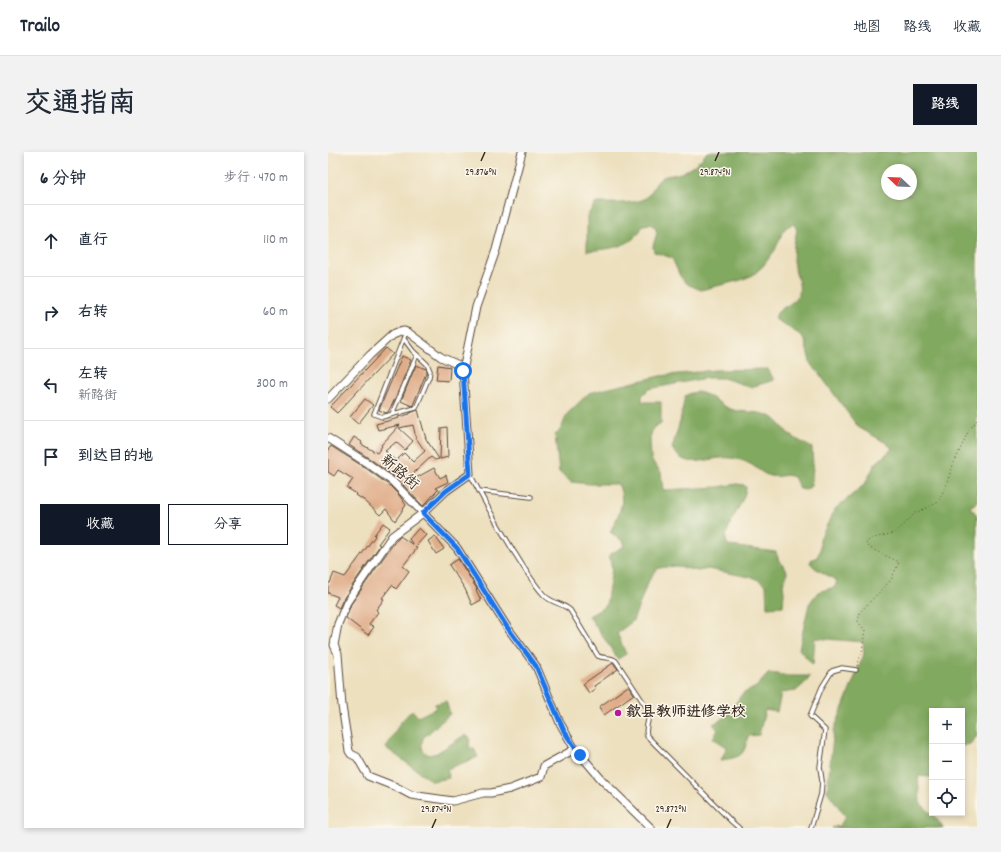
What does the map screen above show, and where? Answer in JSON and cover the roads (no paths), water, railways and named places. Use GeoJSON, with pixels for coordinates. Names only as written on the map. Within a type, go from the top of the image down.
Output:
{"type":"FeatureCollection","features":[{"type":"Feature","properties":{"kind":"street"},"geometry":{"type":"LineString","coordinates":[[522,152],[496,250],[476,308],[463,367],[470,474],[446,491],[423,513],[392,536],[347,602],[341,615],[334,645],[338,654],[342,706],[349,751],[351,754],[358,757],[367,775],[372,778],[412,795],[453,801],[482,793],[491,793],[510,789],[541,778],[544,766],[575,749]]}},
{"type":"Feature","properties":{"kind":"street"},"geometry":{"type":"LineString","coordinates":[[328,399],[353,371],[392,335],[399,332],[441,357],[463,367]]}},
{"type":"Feature","properties":{"kind":"street","name":"新路街"},"geometry":{"type":"LineString","coordinates":[[328,438],[381,472],[393,482],[457,548],[507,627],[536,666],[560,723],[575,749],[602,780],[651,828]]}},
{"type":"Feature","properties":{"kind":"lane"},"geometry":{"type":"LineString","coordinates":[[405,335],[417,355],[427,364],[430,374],[416,408],[382,417],[374,414],[405,335]]}},
{"type":"Feature","properties":{"kind":"lane"},"geometry":{"type":"LineString","coordinates":[[392,414],[417,355]]}},
{"type":"Feature","properties":{"kind":"lane"},"geometry":{"type":"LineString","coordinates":[[470,474],[490,513],[523,566],[544,595],[552,602],[570,610],[598,656],[602,658],[613,658],[616,661],[649,710],[650,716],[646,731],[647,736],[739,828]]}},
{"type":"Feature","properties":{"kind":"lane"},"geometry":{"type":"LineString","coordinates":[[479,491],[530,497]]}},
{"type":"Feature","properties":{"kind":"lane"},"geometry":{"type":"LineString","coordinates":[[811,828],[821,794],[822,781],[820,767],[825,730],[810,716],[822,687],[832,671],[842,668],[856,670]]}},
{"type":"Feature","properties":{"kind":"place","name":"歙县教师进修学校"},"geometry":{"type":"Point","coordinates":[618,713]}}]}
